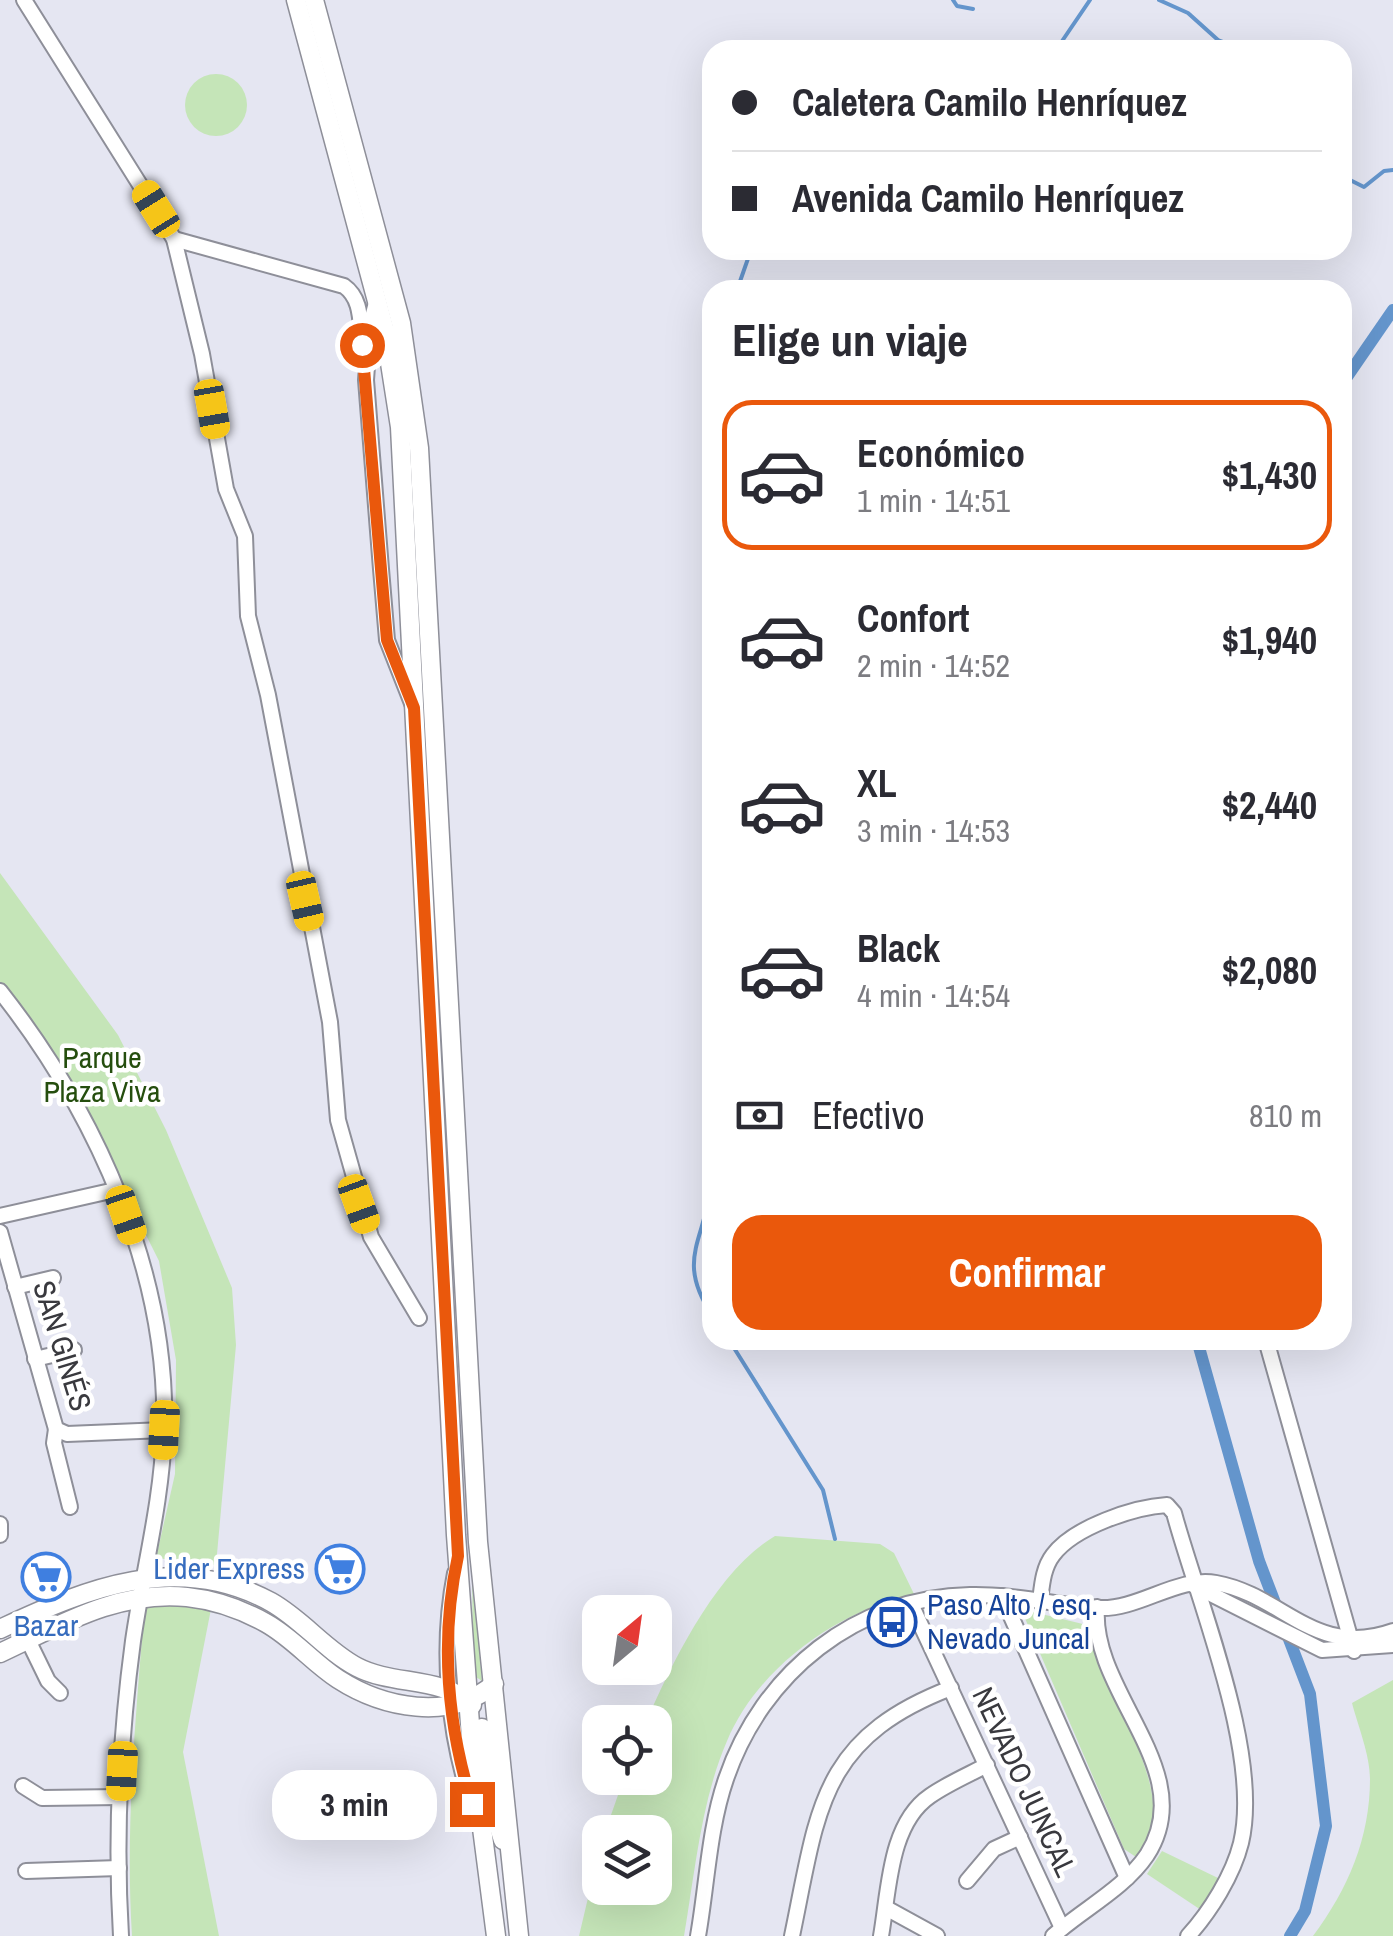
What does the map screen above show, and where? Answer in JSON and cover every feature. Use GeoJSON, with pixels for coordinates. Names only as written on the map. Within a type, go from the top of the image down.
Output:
{"type":"FeatureCollection","features":[{"type":"Feature","properties":{"kind":"main road"},"geometry":{"type":"LineString","coordinates":[[296,0],[377,299],[392,364],[404,463],[458,1556],[456,1699],[483,1832],[496,1936]]}},
{"type":"Feature","properties":{"kind":"main road"},"geometry":{"type":"LineString","coordinates":[[314,0],[401,322],[419,448],[478,1542],[520,1936]]}},
{"type":"Feature","properties":{"kind":"main road"},"geometry":{"type":"LineString","coordinates":[[0,1630],[86,1591],[143,1578],[198,1578],[252,1593],[286,1611],[345,1660],[456,1699],[482,1721],[490,1798],[512,1864]]}},
{"type":"Feature","properties":{"kind":"main road"},"geometry":{"type":"LineString","coordinates":[[0,1653],[93,1610],[140,1598],[190,1598],[237,1609],[279,1631],[337,1678],[388,1701],[456,1699],[494,1684]]}},
{"type":"Feature","properties":{"kind":"main road"},"geometry":{"type":"LineString","coordinates":[[388,1701],[396,1681]]}},
{"type":"Feature","properties":{"kind":"street"},"geometry":{"type":"LineString","coordinates":[[24,0],[174,239],[202,354],[226,489],[246,536],[248,616],[268,695],[330,1022],[338,1120],[371,1237],[419,1318]]}},
{"type":"Feature","properties":{"kind":"street"},"geometry":{"type":"LineString","coordinates":[[174,239],[334,282],[352,292],[359,309],[387,640],[414,708]]}},
{"type":"Feature","properties":{"kind":"street"},"geometry":{"type":"LineString","coordinates":[[366,380],[370,326],[377,299]]}},
{"type":"Feature","properties":{"kind":"street"},"geometry":{"type":"LineString","coordinates":[[0,991],[60,1082],[115,1190],[135,1240],[155,1320],[164,1430],[140,1598],[120,1797],[121,1936]]}},
{"type":"Feature","properties":{"kind":"street"},"geometry":{"type":"LineString","coordinates":[[0,1216],[115,1190]]}},
{"type":"Feature","properties":{"kind":"street","name":"SAN GINÉS"},"geometry":{"type":"LineString","coordinates":[[0,1232],[56,1429],[67,1434],[164,1430]]}},
{"type":"Feature","properties":{"kind":"street"},"geometry":{"type":"LineString","coordinates":[[15,1288],[53,1278]]}},
{"type":"Feature","properties":{"kind":"street"},"geometry":{"type":"LineString","coordinates":[[35,1359],[74,1350]]}},
{"type":"Feature","properties":{"kind":"street"},"geometry":{"type":"LineString","coordinates":[[1269,1350],[1353,1645]]}},
{"type":"Feature","properties":{"kind":"street"},"geometry":{"type":"LineString","coordinates":[[56,1429],[54,1443],[70,1507]]}},
{"type":"Feature","properties":{"kind":"street"},"geometry":{"type":"LineString","coordinates":[[1040,1601],[1050,1558],[1062,1544],[1087,1530],[1168,1504],[1174,1513],[1234,1721],[1243,1819],[1240,1844],[1228,1872],[1206,1917],[1188,1936]]}},
{"type":"Feature","properties":{"kind":"street"},"geometry":{"type":"LineString","coordinates":[[0,1524],[0,1535]]}},
{"type":"Feature","properties":{"kind":"street"},"geometry":{"type":"LineString","coordinates":[[1193,1584],[1322,1650],[1393,1632]]}},
{"type":"Feature","properties":{"kind":"street"},"geometry":{"type":"LineString","coordinates":[[698,1936],[724,1784],[756,1711],[832,1636],[876,1614],[940,1597],[1002,1596],[1097,1607],[1128,1606],[1193,1584],[1226,1586],[1313,1630],[1353,1645],[1393,1645]]}},
{"type":"Feature","properties":{"kind":"street"},"geometry":{"type":"LineString","coordinates":[[1002,1596],[1128,1878]]}},
{"type":"Feature","properties":{"kind":"street","name":"NEVADO JUNCAL"},"geometry":{"type":"LineString","coordinates":[[911,1604],[1020,1837],[1058,1932]]}},
{"type":"Feature","properties":{"kind":"street"},"geometry":{"type":"LineString","coordinates":[[1204,1620],[1216,1605],[1238,1608]]}},
{"type":"Feature","properties":{"kind":"street"},"geometry":{"type":"LineString","coordinates":[[1058,1932],[1128,1878],[1147,1855],[1159,1830],[1160,1784],[1102,1655],[1096,1627],[1097,1607]]}},
{"type":"Feature","properties":{"kind":"street"},"geometry":{"type":"LineString","coordinates":[[28,1640],[50,1684],[60,1693]]}},
{"type":"Feature","properties":{"kind":"street"},"geometry":{"type":"LineString","coordinates":[[792,1936],[817,1816],[828,1785],[866,1734],[916,1701],[951,1688]]}},
{"type":"Feature","properties":{"kind":"street"},"geometry":{"type":"LineString","coordinates":[[881,1936],[902,1831],[913,1812],[927,1797],[987,1765]]}},
{"type":"Feature","properties":{"kind":"street"},"geometry":{"type":"LineString","coordinates":[[23,1786],[42,1798],[120,1797]]}},
{"type":"Feature","properties":{"kind":"street"},"geometry":{"type":"LineString","coordinates":[[967,1881],[994,1848],[1020,1837]]}},
{"type":"Feature","properties":{"kind":"street"},"geometry":{"type":"LineString","coordinates":[[26,1871],[118,1868]]}},
{"type":"Feature","properties":{"kind":"street"},"geometry":{"type":"LineString","coordinates":[[886,1908],[937,1936]]}},
{"type":"Feature","properties":{"kind":"green space"},"geometry":{"type":"Polygon","coordinates":[[[216,74],[238,83],[247,105],[238,127],[216,136],[194,127],[185,105],[194,83],[216,74]]]}},
{"type":"Feature","properties":{"kind":"green space","name":"Parque Plaza Viva"},"geometry":{"type":"Polygon","coordinates":[[[0,873],[118,1035],[166,1130],[232,1288],[236,1345],[216,1565],[156,1558],[175,1474],[176,1360],[159,1261],[63,1069],[0,982],[0,873]]]}},
{"type":"Feature","properties":{"kind":"green space"},"geometry":{"type":"Polygon","coordinates":[[[775,1536],[880,1544],[894,1553],[914,1594],[857,1614],[804,1646],[780,1666],[741,1714],[711,1788],[684,1936],[579,1936],[586,1905],[672,1905],[672,1815],[611,1815],[618,1795],[672,1795],[672,1705],[654,1705],[663,1685],[672,1685],[672,1666],[698,1619],[734,1571],[775,1536]]]}},
{"type":"Feature","properties":{"kind":"green space"},"geometry":{"type":"Polygon","coordinates":[[[472,1567],[482,1681],[473,1675],[472,1567]]]}},
{"type":"Feature","properties":{"kind":"green space"},"geometry":{"type":"Polygon","coordinates":[[[145,1602],[211,1609],[183,1752],[219,1936],[132,1936],[131,1811],[145,1602]]]}},
{"type":"Feature","properties":{"kind":"green space"},"geometry":{"type":"Polygon","coordinates":[[[1029,1611],[1087,1625],[1148,1776],[1153,1806],[1150,1833],[1136,1857],[1124,1849],[1024,1616],[1029,1611]]]}},
{"type":"Feature","properties":{"kind":"green space"},"geometry":{"type":"Polygon","coordinates":[[[1393,1680],[1393,1936],[1313,1936],[1337,1900],[1355,1862],[1366,1822],[1369,1770],[1352,1703],[1393,1680]]]}},
{"type":"Feature","properties":{"kind":"green space"},"geometry":{"type":"Polygon","coordinates":[[[1162,1851],[1218,1878],[1201,1910],[1147,1874],[1162,1851]]]}},
{"type":"Feature","properties":{"kind":"waterway"},"geometry":{"type":"LineString","coordinates":[[953,0],[957,6],[973,9]]}},
{"type":"Feature","properties":{"kind":"waterway"},"geometry":{"type":"LineString","coordinates":[[1063,40],[1090,0]]}},
{"type":"Feature","properties":{"kind":"waterway"},"geometry":{"type":"LineString","coordinates":[[1159,0],[1188,13],[1218,40]]}},
{"type":"Feature","properties":{"kind":"waterway"},"geometry":{"type":"LineString","coordinates":[[1352,181],[1364,187],[1384,171],[1393,170]]}},
{"type":"Feature","properties":{"kind":"waterway"},"geometry":{"type":"LineString","coordinates":[[740,280],[748,260]]}},
{"type":"Feature","properties":{"kind":"waterway"},"geometry":{"type":"LineString","coordinates":[[1352,369],[1393,310]]}},
{"type":"Feature","properties":{"kind":"waterway"},"geometry":{"type":"LineString","coordinates":[[702,1225],[694,1263],[702,1297]]}},
{"type":"Feature","properties":{"kind":"waterway"},"geometry":{"type":"LineString","coordinates":[[735,1350],[823,1490],[835,1539]]}},
{"type":"Feature","properties":{"kind":"waterway"},"geometry":{"type":"LineString","coordinates":[[1200,1350],[1259,1561],[1310,1694],[1326,1826],[1305,1911],[1290,1936]]}},
{"type":"Feature","properties":{"kind":"place","name":"Lider Express"},"geometry":{"type":"Point","coordinates":[340,1569]}},
{"type":"Feature","properties":{"kind":"place","name":"Bazar"},"geometry":{"type":"Point","coordinates":[46,1577]}},
{"type":"Feature","properties":{"kind":"place","name":"Paso Alto / esq. Nevado Juncal"},"geometry":{"type":"Point","coordinates":[892,1622]}},
{"type":"Feature","properties":{"kind":"route"},"geometry":{"type":"LineString","coordinates":[[362,345],[387,640],[414,708],[458,1556],[448,1621],[448,1670],[460,1758],[472,1804]]}}]}
